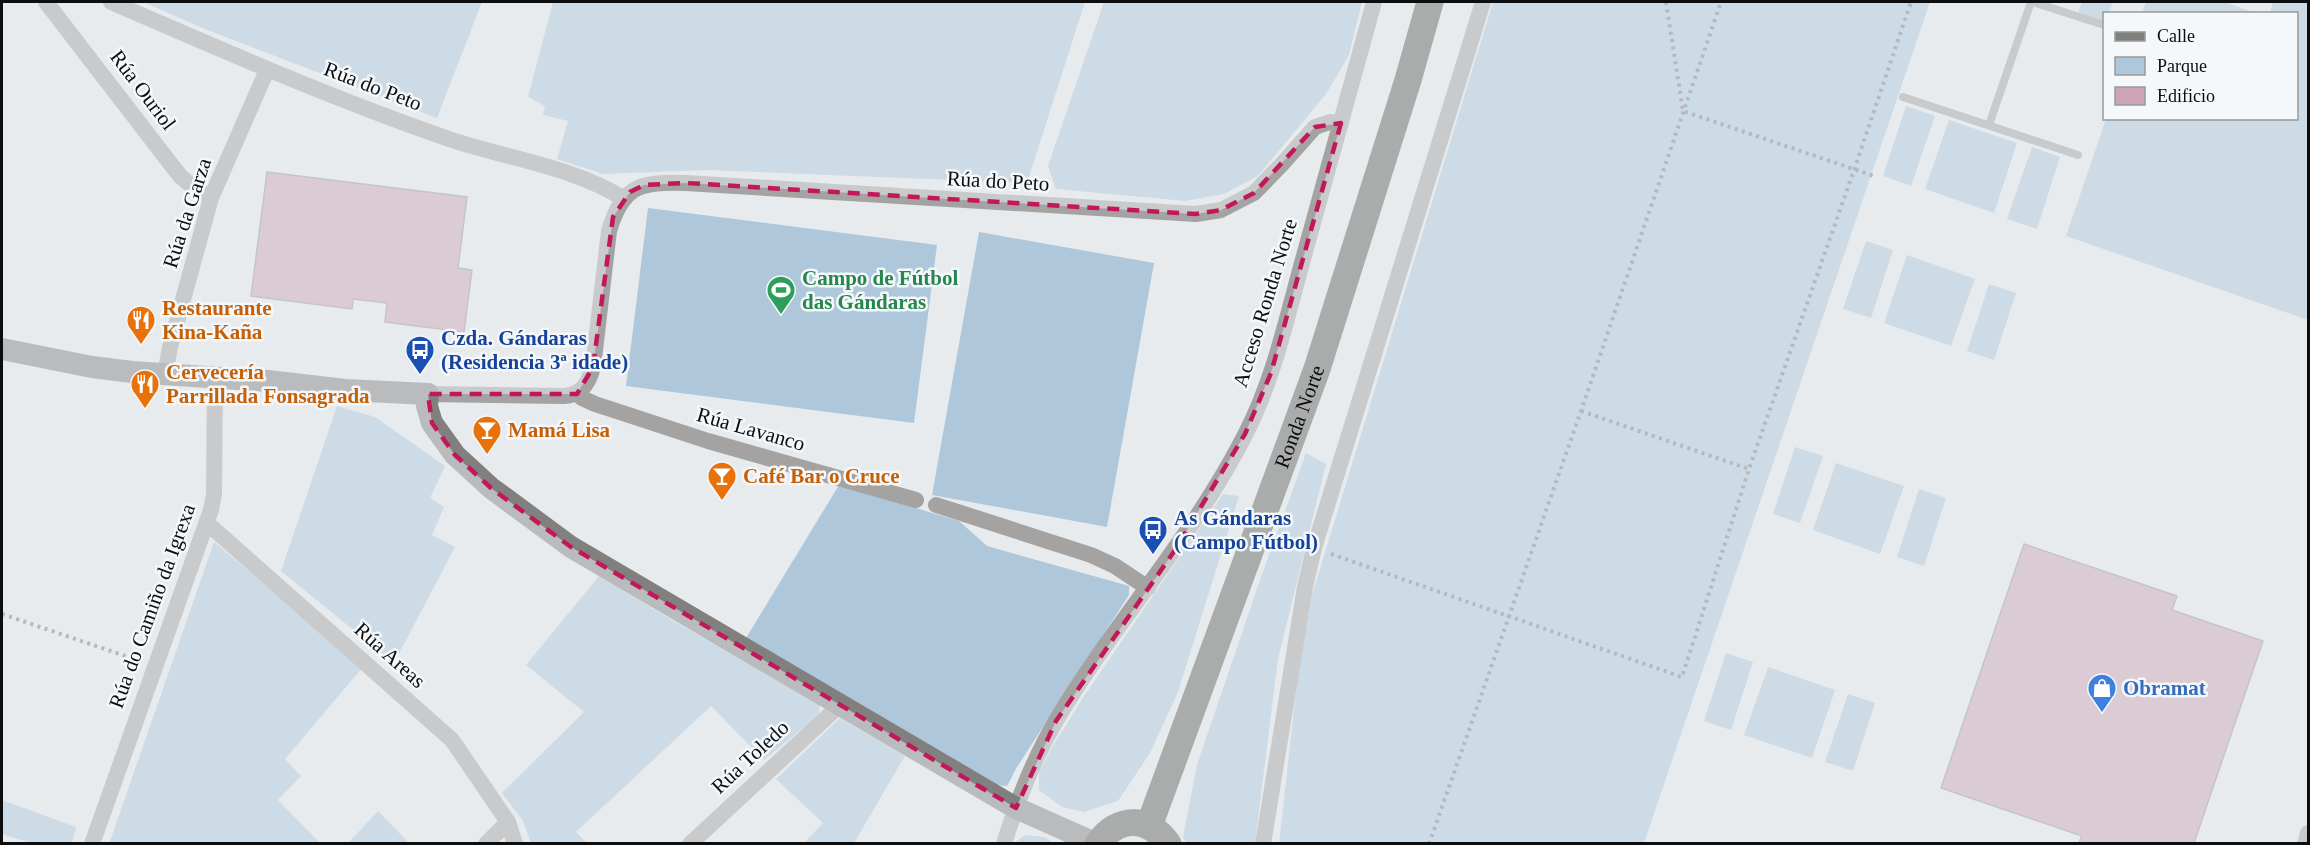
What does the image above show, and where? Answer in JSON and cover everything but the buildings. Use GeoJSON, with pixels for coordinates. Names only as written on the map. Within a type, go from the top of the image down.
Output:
{"type":"FeatureCollection","features":[{"type":"Feature","properties":{"kind":"highway","name":"Ronda Norte"},"geometry":{"type":"LineString","coordinates":[[1097,843],[1114,826],[1132,822],[1158,835],[1317,369],[1408,80],[1430,2]]}},
{"type":"Feature","properties":{"kind":"main road"},"geometry":{"type":"LineString","coordinates":[[2,349],[92,367],[165,375],[215,377],[345,390],[428,394],[429,415],[438,434],[467,467],[491,488],[571,547],[1016,808],[1097,843]]}},
{"type":"Feature","properties":{"kind":"street","name":"Rúa Ouriol"},"geometry":{"type":"LineString","coordinates":[[46,2],[180,176],[210,198]]}},
{"type":"Feature","properties":{"kind":"street","name":"Rúa do Peto"},"geometry":{"type":"LineString","coordinates":[[111,2],[267,70],[453,140],[570,175],[612,191],[624,199],[635,189],[652,183],[686,183],[1196,214],[1221,210],[1254,193],[1315,127],[1330,122],[1341,123]]}},
{"type":"Feature","properties":{"kind":"street","name":"Acceso Ronda Norte"},"geometry":{"type":"LineString","coordinates":[[1004,843],[1016,808],[1056,721],[1089,669],[1148,588],[1208,499],[1245,434],[1271,373],[1374,2]]}},
{"type":"Feature","properties":{"kind":"street"},"geometry":{"type":"LineString","coordinates":[[1263,843],[1299,620],[1314,548],[1483,2]]}},
{"type":"Feature","properties":{"kind":"street","name":"Rúa da Garza"},"geometry":{"type":"LineString","coordinates":[[165,375],[170,347],[210,198],[267,70]]}},
{"type":"Feature","properties":{"kind":"street"},"geometry":{"type":"LineString","coordinates":[[428,394],[574,395],[591,375],[609,231],[617,207],[624,199]]}},
{"type":"Feature","properties":{"kind":"street","name":"Rúa do Camiño da Igrexa"},"geometry":{"type":"LineString","coordinates":[[92,843],[207,523],[214,494],[215,377]]}},
{"type":"Feature","properties":{"kind":"street","name":"Rúa Lavanco"},"geometry":{"type":"LineString","coordinates":[[574,395],[708,441],[916,500]]}},
{"type":"Feature","properties":{"kind":"street"},"geometry":{"type":"LineString","coordinates":[[936,505],[1091,555],[1114,566],[1148,588]]}},
{"type":"Feature","properties":{"kind":"street","name":"Rúa Areas"},"geometry":{"type":"LineString","coordinates":[[207,523],[452,740],[508,822],[516,843]]}},
{"type":"Feature","properties":{"kind":"street","name":"Rúa Toledo"},"geometry":{"type":"LineString","coordinates":[[690,843],[840,705]]}},
{"type":"Feature","properties":{"kind":"street"},"geometry":{"type":"LineString","coordinates":[[486,843],[508,822]]}},
{"type":"Feature","properties":{"kind":"street"},"geometry":{"type":"LineString","coordinates":[[2305,843],[2308,833]]}},
{"type":"Feature","properties":{"kind":"lane"},"geometry":{"type":"LineString","coordinates":[[1989,126],[2032,2],[2103,25]]}},
{"type":"Feature","properties":{"kind":"lane"},"geometry":{"type":"LineString","coordinates":[[1903,97],[2078,155]]}},
{"type":"Feature","properties":{"kind":"path"},"geometry":{"type":"LineString","coordinates":[[1666,2],[1683,111]]}},
{"type":"Feature","properties":{"kind":"path"},"geometry":{"type":"LineString","coordinates":[[1429,843],[1581,411],[1721,2]]}},
{"type":"Feature","properties":{"kind":"path"},"geometry":{"type":"LineString","coordinates":[[1314,548],[1682,677],[1749,469],[1911,2]]}},
{"type":"Feature","properties":{"kind":"path"},"geometry":{"type":"LineString","coordinates":[[1683,111],[1874,176]]}},
{"type":"Feature","properties":{"kind":"path"},"geometry":{"type":"LineString","coordinates":[[1581,411],[1749,469]]}},
{"type":"Feature","properties":{"kind":"path"},"geometry":{"type":"LineString","coordinates":[[2,614],[154,666]]}},
{"type":"Feature","properties":{"kind":"highlighted area"},"geometry":{"type":"Polygon","coordinates":[[[1341,123],[1271,373],[1245,434],[1173,553],[1056,721],[1016,808],[571,547],[491,488],[455,455],[432,423],[428,394],[577,394],[593,367],[613,217],[630,192],[644,185],[686,183],[1196,214],[1221,210],[1254,193],[1315,127],[1341,123]]]}},
{"type":"Feature","properties":{"kind":"green space"},"geometry":{"type":"Polygon","coordinates":[[[143,2],[482,2],[437,118],[207,30],[143,2]]]}},
{"type":"Feature","properties":{"kind":"green space"},"geometry":{"type":"Polygon","coordinates":[[[553,2],[1085,2],[1027,183],[708,170],[603,174],[557,159],[568,121],[543,115],[545,106],[528,97],[553,2]]]}},
{"type":"Feature","properties":{"kind":"green space"},"geometry":{"type":"Polygon","coordinates":[[[1104,2],[1362,2],[1349,55],[1326,94],[1258,176],[1224,194],[1185,201],[1056,189],[1048,166],[1104,2]]]}},
{"type":"Feature","properties":{"kind":"green space"},"geometry":{"type":"Polygon","coordinates":[[[1493,2],[1930,2],[1644,843],[1279,844],[1297,682],[1312,595],[1493,2]]]}},
{"type":"Feature","properties":{"kind":"green space"},"geometry":{"type":"Polygon","coordinates":[[[2082,2],[2113,2],[2109,12],[2103,12],[2103,23],[2078,13],[2082,2]]]}},
{"type":"Feature","properties":{"kind":"green space"},"geometry":{"type":"Polygon","coordinates":[[[2146,2],[2224,2],[2253,12],[2142,12],[2146,2]]]}},
{"type":"Feature","properties":{"kind":"green space"},"geometry":{"type":"Polygon","coordinates":[[[2273,2],[2308,2],[2308,320],[2066,236],[2106,120],[2298,120],[2298,12],[2270,12],[2273,2]]]}},
{"type":"Feature","properties":{"kind":"green space"},"geometry":{"type":"Polygon","coordinates":[[[1906,106],[1935,116],[1911,186],[1883,176],[1906,106]]]}},
{"type":"Feature","properties":{"kind":"green space"},"geometry":{"type":"Polygon","coordinates":[[[1949,120],[2017,143],[1994,213],[1925,189],[1949,120]]]}},
{"type":"Feature","properties":{"kind":"green space"},"geometry":{"type":"Polygon","coordinates":[[[2032,147],[2060,157],[2037,229],[2007,219],[2032,147]]]}},
{"type":"Feature","properties":{"kind":"green space","name":"Campo de Fútbol das Gándaras"},"geometry":{"type":"Polygon","coordinates":[[[648,208],[937,245],[914,423],[626,386],[648,208]]]}},
{"type":"Feature","properties":{"kind":"green space","name":"Campo de Fútbol das Gándaras"},"geometry":{"type":"Polygon","coordinates":[[[979,232],[1154,263],[1107,527],[932,495],[979,232]]]}},
{"type":"Feature","properties":{"kind":"green space"},"geometry":{"type":"Polygon","coordinates":[[[1866,241],[1893,250],[1871,318],[1843,309],[1866,241]]]}},
{"type":"Feature","properties":{"kind":"green space"},"geometry":{"type":"Polygon","coordinates":[[[1907,255],[1975,279],[1951,346],[1884,323],[1907,255]]]}},
{"type":"Feature","properties":{"kind":"green space"},"geometry":{"type":"Polygon","coordinates":[[[1989,284],[2016,293],[1994,360],[1967,351],[1989,284]]]}},
{"type":"Feature","properties":{"kind":"green space"},"geometry":{"type":"Polygon","coordinates":[[[337,406],[375,417],[445,466],[430,498],[444,507],[432,535],[455,547],[394,663],[281,571],[337,406]]]}},
{"type":"Feature","properties":{"kind":"green space"},"geometry":{"type":"Polygon","coordinates":[[[1795,447],[1823,456],[1800,523],[1773,514],[1795,447]]]}},
{"type":"Feature","properties":{"kind":"green space"},"geometry":{"type":"Polygon","coordinates":[[[1306,453],[1326,464],[1278,659],[1255,843],[1186,843],[1183,837],[1197,765],[1306,453]]]}},
{"type":"Feature","properties":{"kind":"green space"},"geometry":{"type":"Polygon","coordinates":[[[1836,463],[1904,486],[1880,554],[1813,530],[1836,463]]]}},
{"type":"Feature","properties":{"kind":"green space"},"geometry":{"type":"Polygon","coordinates":[[[839,485],[959,521],[987,546],[1129,586],[1129,595],[1017,767],[1007,786],[997,785],[746,638],[839,485]]]}},
{"type":"Feature","properties":{"kind":"green space"},"geometry":{"type":"Polygon","coordinates":[[[1919,489],[1946,498],[1924,566],[1897,557],[1919,489]]]}},
{"type":"Feature","properties":{"kind":"green space"},"geometry":{"type":"Polygon","coordinates":[[[1223,494],[1239,496],[1178,692],[1150,753],[1118,801],[1084,812],[1062,807],[1039,790],[1039,773],[1051,749],[1084,696],[1223,494]]]}},
{"type":"Feature","properties":{"kind":"green space"},"geometry":{"type":"Polygon","coordinates":[[[214,542],[363,667],[285,759],[301,776],[278,800],[320,843],[109,844],[214,542]]]}},
{"type":"Feature","properties":{"kind":"green space"},"geometry":{"type":"Polygon","coordinates":[[[599,576],[675,622],[820,702],[819,713],[764,760],[711,706],[576,832],[587,843],[531,843],[523,821],[502,793],[584,712],[526,665],[599,576]]]}},
{"type":"Feature","properties":{"kind":"green space"},"geometry":{"type":"Polygon","coordinates":[[[1726,653],[1753,662],[1731,730],[1704,721],[1726,653]]]}},
{"type":"Feature","properties":{"kind":"green space"},"geometry":{"type":"Polygon","coordinates":[[[1768,667],[1835,690],[1812,758],[1744,735],[1768,667]]]}},
{"type":"Feature","properties":{"kind":"green space"},"geometry":{"type":"Polygon","coordinates":[[[1848,694],[1875,703],[1853,771],[1825,762],[1848,694]]]}},
{"type":"Feature","properties":{"kind":"green space"},"geometry":{"type":"Polygon","coordinates":[[[840,718],[905,756],[854,843],[804,843],[823,823],[776,779],[840,718]]]}},
{"type":"Feature","properties":{"kind":"green space"},"geometry":{"type":"Polygon","coordinates":[[[2,800],[76,827],[72,843],[31,843],[2,834],[2,800]]]}},
{"type":"Feature","properties":{"kind":"green space"},"geometry":{"type":"Polygon","coordinates":[[[378,811],[409,843],[348,843],[378,811]]]}},
{"type":"Feature","properties":{"kind":"green space"},"geometry":{"type":"Polygon","coordinates":[[[1025,835],[1045,837],[1053,843],[1014,843],[1025,835]]]}},
{"type":"Feature","properties":{"kind":"place","name":"Campo de Fútbol das Gándaras"},"geometry":{"type":"Point","coordinates":[781,316]}},
{"type":"Feature","properties":{"kind":"place","name":"Restaurante Kina-Kaña"},"geometry":{"type":"Point","coordinates":[141,346]}},
{"type":"Feature","properties":{"kind":"place","name":"Czda. Gándaras (Residencia 3ª idade)"},"geometry":{"type":"Point","coordinates":[420,376]}},
{"type":"Feature","properties":{"kind":"place","name":"Cervecería Parrillada Fonsagrada"},"geometry":{"type":"Point","coordinates":[145,410]}},
{"type":"Feature","properties":{"kind":"place","name":"Mamá Lisa"},"geometry":{"type":"Point","coordinates":[487,456]}},
{"type":"Feature","properties":{"kind":"place","name":"Café Bar o Cruce"},"geometry":{"type":"Point","coordinates":[722,502]}},
{"type":"Feature","properties":{"kind":"place","name":"As Gándaras (Campo Fútbol)"},"geometry":{"type":"Point","coordinates":[1153,556]}},
{"type":"Feature","properties":{"kind":"place","name":"Obramat"},"geometry":{"type":"Point","coordinates":[2102,714]}}]}
